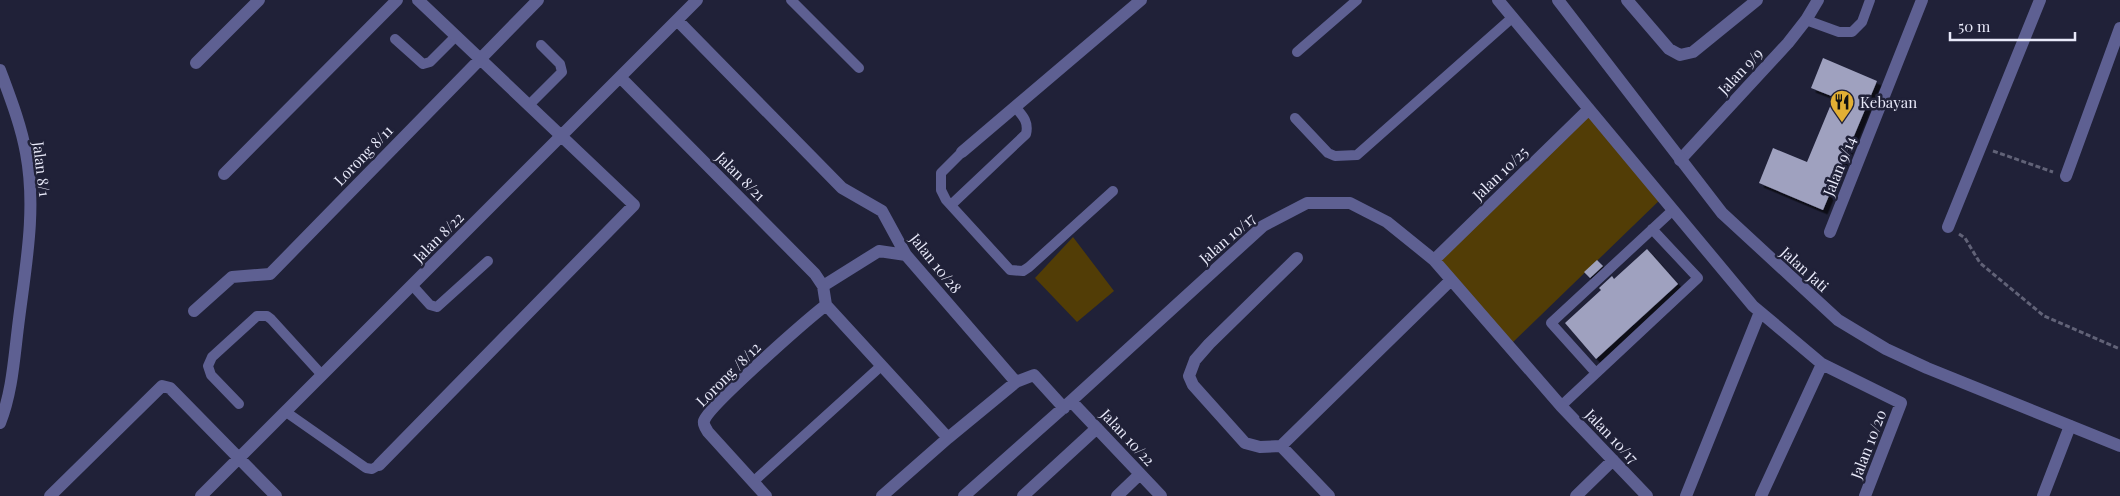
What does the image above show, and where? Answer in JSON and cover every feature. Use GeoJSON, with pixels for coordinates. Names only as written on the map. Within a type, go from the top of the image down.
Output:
{"type":"FeatureCollection","features":[{"type":"Feature","properties":{"kind":"street"},"geometry":{"type":"LineString","coordinates":[[196,63],[259,0]]}},
{"type":"Feature","properties":{"kind":"street"},"geometry":{"type":"LineString","coordinates":[[224,174],[397,0]]}},
{"type":"Feature","properties":{"kind":"street"},"geometry":{"type":"LineString","coordinates":[[379,466],[634,205],[418,0]]}},
{"type":"Feature","properties":{"kind":"street","name":"Lorong 8/11"},"geometry":{"type":"LineString","coordinates":[[194,311],[232,277],[270,274],[479,58],[538,0]]}},
{"type":"Feature","properties":{"kind":"street","name":"Jalan 8/22"},"geometry":{"type":"LineString","coordinates":[[201,496],[697,0]]}},
{"type":"Feature","properties":{"kind":"street"},"geometry":{"type":"LineString","coordinates":[[962,152],[1142,0]]}},
{"type":"Feature","properties":{"kind":"street"},"geometry":{"type":"LineString","coordinates":[[1498,0],[1753,306],[1822,364],[1761,496]]}},
{"type":"Feature","properties":{"kind":"street","name":"Jalan Jati"},"geometry":{"type":"LineString","coordinates":[[1558,0],[1722,213],[1838,320],[1886,350],[2120,446]]}},
{"type":"Feature","properties":{"kind":"street"},"geometry":{"type":"LineString","coordinates":[[1631,1],[1674,54],[1687,55],[1757,0]]}},
{"type":"Feature","properties":{"kind":"street","name":"Jalan 9/9"},"geometry":{"type":"LineString","coordinates":[[1680,160],[1806,20],[1818,0]]}},
{"type":"Feature","properties":{"kind":"street","name":"Jalan 9/14"},"geometry":{"type":"LineString","coordinates":[[1830,232],[1922,0]]}},
{"type":"Feature","properties":{"kind":"street"},"geometry":{"type":"LineString","coordinates":[[1948,227],[2040,0]]}},
{"type":"Feature","properties":{"kind":"street","name":"Jalan 10/28"},"geometry":{"type":"LineString","coordinates":[[677,20],[842,188],[882,211],[906,255],[1016,382]]}},
{"type":"Feature","properties":{"kind":"street"},"geometry":{"type":"LineString","coordinates":[[2066,176],[2120,28]]}},
{"type":"Feature","properties":{"kind":"street","name":"Jalan 8/1"},"geometry":{"type":"LineString","coordinates":[[0,70],[14,109],[26,153],[30,186],[30,227],[10,387],[0,423]]}},
{"type":"Feature","properties":{"kind":"street","name":"Jalan 8/21"},"geometry":{"type":"LineString","coordinates":[[620,77],[815,274],[823,286],[826,304]]}},
{"type":"Feature","properties":{"kind":"street","name":"Jalan 10/25"},"geometry":{"type":"LineString","coordinates":[[1434,260],[1589,109]]}},
{"type":"Feature","properties":{"kind":"street","name":"Jalan 10/17"},"geometry":{"type":"LineString","coordinates":[[964,496],[1263,226],[1307,203],[1350,203],[1387,222],[1434,260],[1561,406],[1647,496]]}},
{"type":"Feature","properties":{"kind":"street"},"geometry":{"type":"LineString","coordinates":[[823,286],[875,252],[883,250],[906,255]]}},
{"type":"Feature","properties":{"kind":"street"},"geometry":{"type":"LineString","coordinates":[[1297,258],[1208,344],[1195,360],[1189,376],[1193,385],[1245,443],[1253,446],[1268,448],[1281,446],[1451,280]]}},
{"type":"Feature","properties":{"kind":"street"},"geometry":{"type":"LineString","coordinates":[[826,304],[948,438]]}},
{"type":"Feature","properties":{"kind":"street","name":"Lorong /8/12"},"geometry":{"type":"LineString","coordinates":[[766,496],[708,432],[704,426],[704,420],[716,406],[798,328],[826,304]]}},
{"type":"Feature","properties":{"kind":"street"},"geometry":{"type":"LineString","coordinates":[[1686,496],[1760,312]]}},
{"type":"Feature","properties":{"kind":"street","name":"Jalan 10/20"},"geometry":{"type":"LineString","coordinates":[[1822,364],[1901,403],[1865,496]]}},
{"type":"Feature","properties":{"kind":"street"},"geometry":{"type":"LineString","coordinates":[[882,496],[1016,382],[1034,375],[1068,404]]}},
{"type":"Feature","properties":{"kind":"street"},"geometry":{"type":"LineString","coordinates":[[50,496],[162,386],[170,388],[276,496]]}},
{"type":"Feature","properties":{"kind":"street","name":"Jalan 10/22"},"geometry":{"type":"LineString","coordinates":[[1068,404],[1097,428],[1161,496]]}},
{"type":"Feature","properties":{"kind":"street"},"geometry":{"type":"LineString","coordinates":[[2043,496],[2070,426]]}},
{"type":"Feature","properties":{"kind":"street"},"geometry":{"type":"LineString","coordinates":[[1024,496],[1097,428]]}},
{"type":"Feature","properties":{"kind":"street"},"geometry":{"type":"LineString","coordinates":[[1281,446],[1329,496]]}},
{"type":"Feature","properties":{"kind":"street"},"geometry":{"type":"LineString","coordinates":[[1576,496],[1613,460]]}},
{"type":"Feature","properties":{"kind":"street"},"geometry":{"type":"LineString","coordinates":[[1117,496],[1140,474]]}},
{"type":"Feature","properties":{"kind":"lane"},"geometry":{"type":"LineString","coordinates":[[790,0],[859,68]]}},
{"type":"Feature","properties":{"kind":"lane"},"geometry":{"type":"LineString","coordinates":[[1298,52],[1356,0]]}},
{"type":"Feature","properties":{"kind":"lane"},"geometry":{"type":"LineString","coordinates":[[1806,20],[1839,32],[1852,32],[1862,22],[1870,0]]}},
{"type":"Feature","properties":{"kind":"lane"},"geometry":{"type":"LineString","coordinates":[[1295,118],[1328,153],[1335,156],[1357,155],[1364,151],[1513,17]]}},
{"type":"Feature","properties":{"kind":"lane"},"geometry":{"type":"LineString","coordinates":[[396,39],[423,64],[430,62],[456,36]]}},
{"type":"Feature","properties":{"kind":"lane"},"geometry":{"type":"LineString","coordinates":[[529,105],[562,72],[560,64],[541,45]]}},
{"type":"Feature","properties":{"kind":"lane"},"geometry":{"type":"LineString","coordinates":[[951,205],[1026,134],[1028,127],[1026,121],[1015,107]]}},
{"type":"Feature","properties":{"kind":"lane"},"geometry":{"type":"LineString","coordinates":[[962,152],[943,169],[940,177],[942,194],[1004,266],[1016,272],[1029,267],[1113,191]]}},
{"type":"Feature","properties":{"kind":"lane"},"geometry":{"type":"LineString","coordinates":[[1596,373],[1551,323],[1673,210]]}},
{"type":"Feature","properties":{"kind":"lane"},"geometry":{"type":"LineString","coordinates":[[1561,406],[1698,278],[1652,229]]}},
{"type":"Feature","properties":{"kind":"lane"},"geometry":{"type":"LineString","coordinates":[[412,285],[430,305],[437,307],[488,261]]}},
{"type":"Feature","properties":{"kind":"lane"},"geometry":{"type":"LineString","coordinates":[[239,404],[211,375],[208,366],[212,357],[257,316],[267,316],[271,319],[322,374]]}},
{"type":"Feature","properties":{"kind":"lane"},"geometry":{"type":"LineString","coordinates":[[753,482],[881,366]]}},
{"type":"Feature","properties":{"kind":"lane"},"geometry":{"type":"LineString","coordinates":[[286,412],[366,468],[372,470],[379,466]]}},
{"type":"Feature","properties":{"kind":"path"},"geometry":{"type":"LineString","coordinates":[[1981,147],[2066,176]]}},
{"type":"Feature","properties":{"kind":"path"},"geometry":{"type":"LineString","coordinates":[[1948,227],[1965,238],[1980,263],[2044,316],[2120,349]]}},
{"type":"Feature","properties":{"kind":"shaded area"},"geometry":{"type":"Polygon","coordinates":[[[1589,109],[1665,195],[1509,346],[1434,260],[1589,109]]]}},
{"type":"Feature","properties":{"kind":"shaded area"},"geometry":{"type":"Polygon","coordinates":[[[1073,237],[1114,291],[1077,322],[1035,278],[1073,237]]]}},
{"type":"Feature","properties":{"kind":"building","name":"Kebayan"},"geometry":{"type":"Polygon","coordinates":[[[1823,58],[1877,81],[1823,210],[1759,183],[1773,148],[1807,162],[1834,97],[1811,88],[1823,58]]]}},
{"type":"Feature","properties":{"kind":"building"},"geometry":{"type":"Polygon","coordinates":[[[1647,249],[1678,284],[1596,359],[1565,323],[1601,290],[1599,288],[1612,276],[1614,279],[1647,249]]]}},
{"type":"Feature","properties":{"kind":"building"},"geometry":{"type":"Polygon","coordinates":[[[1597,260],[1603,266],[1590,278],[1584,272],[1597,260]]]}},
{"type":"Feature","properties":{"kind":"place","name":"Kebayan"},"geometry":{"type":"Point","coordinates":[1842,123]}}]}
